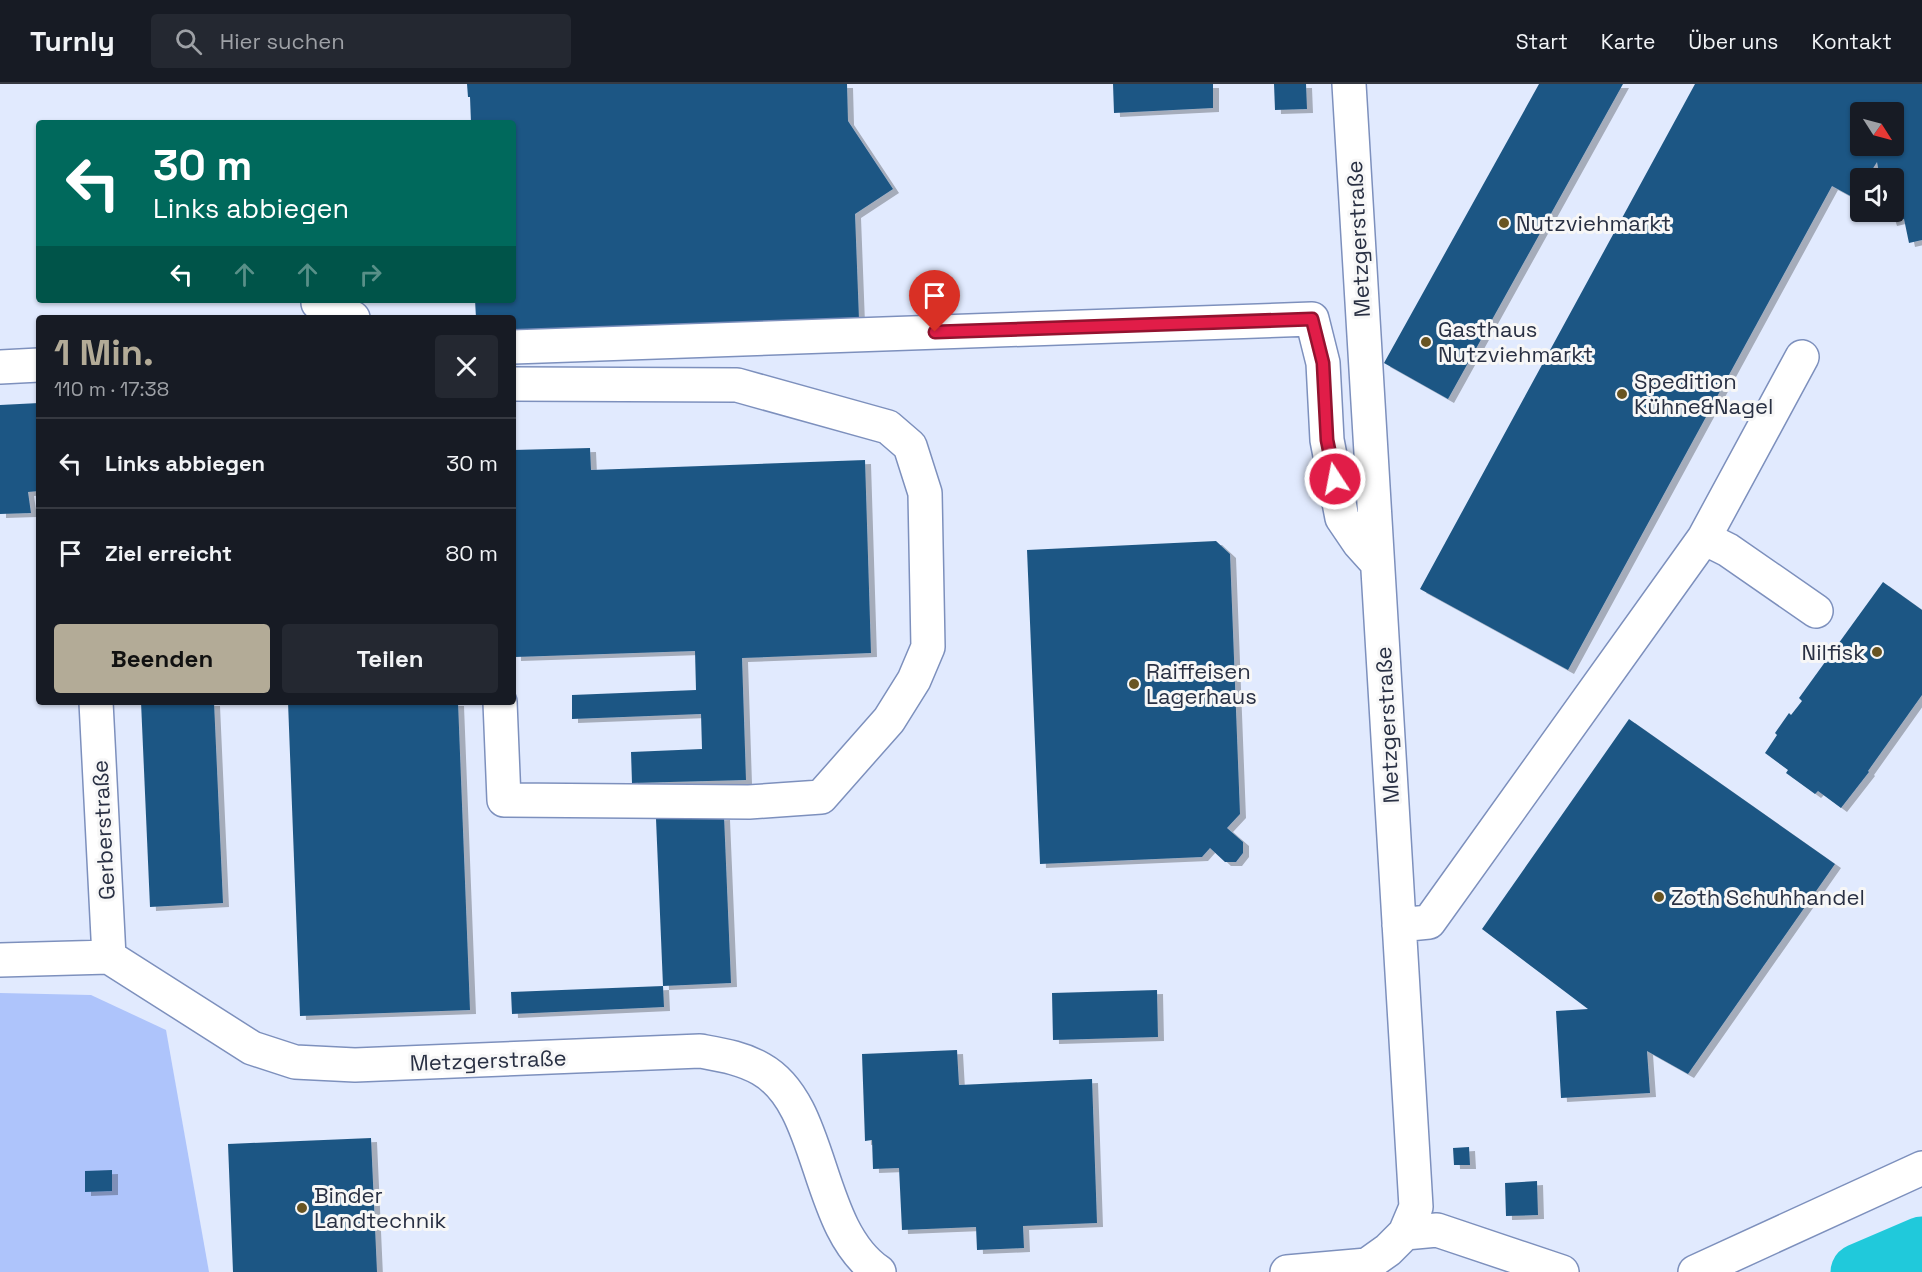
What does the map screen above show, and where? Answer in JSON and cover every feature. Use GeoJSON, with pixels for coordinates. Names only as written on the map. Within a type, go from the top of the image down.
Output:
{"type":"FeatureCollection","features":[{"type":"Feature","properties":{"kind":"street","name":"Metzgerstraße"},"geometry":{"type":"LineString","coordinates":[[1287,1272],[1367,1265],[1388,1250],[1405,1233],[1416,1207],[1349,84]]}},
{"type":"Feature","properties":{"kind":"street"},"geometry":{"type":"LineString","coordinates":[[318,303],[345,315]]}},
{"type":"Feature","properties":{"kind":"street"},"geometry":{"type":"LineString","coordinates":[[516,347],[1312,319],[1323,363],[1327,440],[1342,518],[1359,543],[1377,563]]}},
{"type":"Feature","properties":{"kind":"street"},"geometry":{"type":"LineString","coordinates":[[1399,926],[1429,922],[1704,538],[1802,357]]}},
{"type":"Feature","properties":{"kind":"street"},"geometry":{"type":"LineString","coordinates":[[0,367],[36,365]]}},
{"type":"Feature","properties":{"kind":"street"},"geometry":{"type":"LineString","coordinates":[[500,705],[504,800],[749,802],[821,797],[889,720],[914,680],[928,647],[925,493],[910,446],[888,427],[737,385],[516,384]]}},
{"type":"Feature","properties":{"kind":"street"},"geometry":{"type":"LineString","coordinates":[[1704,538],[1728,550],[1816,611]]}},
{"type":"Feature","properties":{"kind":"street","name":"Gerberstraße"},"geometry":{"type":"LineString","coordinates":[[96,705],[109,957]]}},
{"type":"Feature","properties":{"kind":"street","name":"Metzgerstraße"},"geometry":{"type":"LineString","coordinates":[[109,957],[252,1048],[295,1062],[356,1065],[700,1051],[734,1057],[763,1070],[783,1089],[800,1115],[836,1214],[849,1240],[867,1264],[879,1272]]}},
{"type":"Feature","properties":{"kind":"street"},"geometry":{"type":"LineString","coordinates":[[0,960],[109,957]]}},
{"type":"Feature","properties":{"kind":"street"},"geometry":{"type":"LineString","coordinates":[[1695,1272],[1922,1168]]}},
{"type":"Feature","properties":{"kind":"street"},"geometry":{"type":"LineString","coordinates":[[1405,1233],[1437,1230],[1562,1272]]}},
{"type":"Feature","properties":{"kind":"shaded area"},"geometry":{"type":"Polygon","coordinates":[[[0,993],[91,995],[166,1030],[209,1272],[0,1272],[0,993]]]}},
{"type":"Feature","properties":{"kind":"building"},"geometry":{"type":"Polygon","coordinates":[[[467,84],[847,84],[848,121],[893,189],[855,214],[859,319],[516,332],[516,315],[476,315],[475,303],[516,303],[516,120],[471,120],[470,97],[468,97],[467,84]]]}},
{"type":"Feature","properties":{"kind":"building"},"geometry":{"type":"Polygon","coordinates":[[[1113,84],[1213,84],[1213,108],[1114,113],[1113,84]]]}},
{"type":"Feature","properties":{"kind":"building"},"geometry":{"type":"Polygon","coordinates":[[[1274,84],[1306,84],[1307,109],[1275,110],[1274,84]]]}},
{"type":"Feature","properties":{"kind":"building","name":"Nutzviehmarkt"},"geometry":{"type":"Polygon","coordinates":[[[1539,84],[1623,84],[1448,399],[1384,363],[1539,84]]]}},
{"type":"Feature","properties":{"kind":"building","name":"Spedition Kühne&Nagel"},"geometry":{"type":"Polygon","coordinates":[[[1695,84],[1922,84],[1922,240],[1909,243],[1904,219],[1904,168],[1878,168],[1877,162],[1873,168],[1850,168],[1850,196],[1832,186],[1568,670],[1420,589],[1695,84]]]}},
{"type":"Feature","properties":{"kind":"building"},"geometry":{"type":"Polygon","coordinates":[[[36,403],[36,491],[28,492],[31,513],[0,514],[0,405],[36,403]]]}},
{"type":"Feature","properties":{"kind":"building"},"geometry":{"type":"Polygon","coordinates":[[[590,448],[591,470],[865,460],[871,653],[742,658],[746,780],[632,783],[631,752],[702,749],[701,714],[572,719],[572,695],[696,690],[695,651],[516,657],[516,450],[590,448]]]}},
{"type":"Feature","properties":{"kind":"building","name":"Raiffeisen Lagerhaus"},"geometry":{"type":"Polygon","coordinates":[[[1216,541],[1230,554],[1240,814],[1227,828],[1243,842],[1243,853],[1236,862],[1225,862],[1210,848],[1202,857],[1040,864],[1027,550],[1216,541]]]}},
{"type":"Feature","properties":{"kind":"building","name":"Nilfisk"},"geometry":{"type":"Polygon","coordinates":[[[1883,582],[1922,610],[1922,695],[1841,808],[1818,791],[1815,794],[1786,773],[1788,770],[1765,753],[1789,713],[1791,715],[1802,701],[1799,698],[1883,582]]]}},
{"type":"Feature","properties":{"kind":"building"},"geometry":{"type":"Polygon","coordinates":[[[141,705],[214,705],[223,903],[150,907],[141,705]]]}},
{"type":"Feature","properties":{"kind":"building"},"geometry":{"type":"Polygon","coordinates":[[[288,705],[458,705],[470,1010],[300,1016],[288,705]]]}},
{"type":"Feature","properties":{"kind":"building","name":"Zoth Schuhhandel"},"geometry":{"type":"Polygon","coordinates":[[[1629,719],[1835,864],[1688,1074],[1647,1051],[1650,1093],[1561,1098],[1556,1011],[1588,1009],[1482,929],[1629,719]]]}},
{"type":"Feature","properties":{"kind":"building"},"geometry":{"type":"Polygon","coordinates":[[[724,816],[731,983],[663,986],[656,819],[724,816]]]}},
{"type":"Feature","properties":{"kind":"building"},"geometry":{"type":"Polygon","coordinates":[[[663,986],[664,1007],[512,1014],[511,992],[663,986]]]}},
{"type":"Feature","properties":{"kind":"building"},"geometry":{"type":"Polygon","coordinates":[[[1157,990],[1158,1037],[1053,1040],[1052,993],[1157,990]]]}},
{"type":"Feature","properties":{"kind":"building"},"geometry":{"type":"Polygon","coordinates":[[[957,1050],[959,1085],[1092,1079],[1097,1223],[1023,1226],[1024,1248],[977,1250],[976,1227],[902,1230],[899,1168],[873,1169],[872,1140],[865,1141],[862,1054],[957,1050]]]}},
{"type":"Feature","properties":{"kind":"building","name":"Binder Landtechnik"},"geometry":{"type":"Polygon","coordinates":[[[371,1138],[377,1272],[233,1272],[228,1144],[371,1138]]]}},
{"type":"Feature","properties":{"kind":"building"},"geometry":{"type":"Polygon","coordinates":[[[1469,1147],[1470,1165],[1454,1165],[1453,1148],[1469,1147]]]}},
{"type":"Feature","properties":{"kind":"building"},"geometry":{"type":"Polygon","coordinates":[[[112,1170],[112,1191],[85,1192],[85,1171],[112,1170]]]}},
{"type":"Feature","properties":{"kind":"building"},"geometry":{"type":"Polygon","coordinates":[[[1537,1181],[1538,1215],[1506,1216],[1505,1183],[1537,1181]]]}},
{"type":"Feature","properties":{"kind":"waterway"},"geometry":{"type":"LineString","coordinates":[[1859,1272],[1922,1245]]}},
{"type":"Feature","properties":{"kind":"place","name":"Nutzviehmarkt"},"geometry":{"type":"Point","coordinates":[1504,223]}},
{"type":"Feature","properties":{"kind":"place","name":"Gasthaus Nutzviehmarkt"},"geometry":{"type":"Point","coordinates":[1426,342]}},
{"type":"Feature","properties":{"kind":"place","name":"Spedition Kühne&Nagel"},"geometry":{"type":"Point","coordinates":[1622,394]}},
{"type":"Feature","properties":{"kind":"place","name":"Nilfisk"},"geometry":{"type":"Point","coordinates":[1877,652]}},
{"type":"Feature","properties":{"kind":"place","name":"Raiffeisen Lagerhaus"},"geometry":{"type":"Point","coordinates":[1134,684]}},
{"type":"Feature","properties":{"kind":"place","name":"Zoth Schuhhandel"},"geometry":{"type":"Point","coordinates":[1659,897]}},
{"type":"Feature","properties":{"kind":"place","name":"Binder Landtechnik"},"geometry":{"type":"Point","coordinates":[302,1208]}},
{"type":"Feature","properties":{"kind":"route"},"geometry":{"type":"LineString","coordinates":[[935,332],[1312,319],[1323,363],[1327,440],[1335,479]]}}]}
